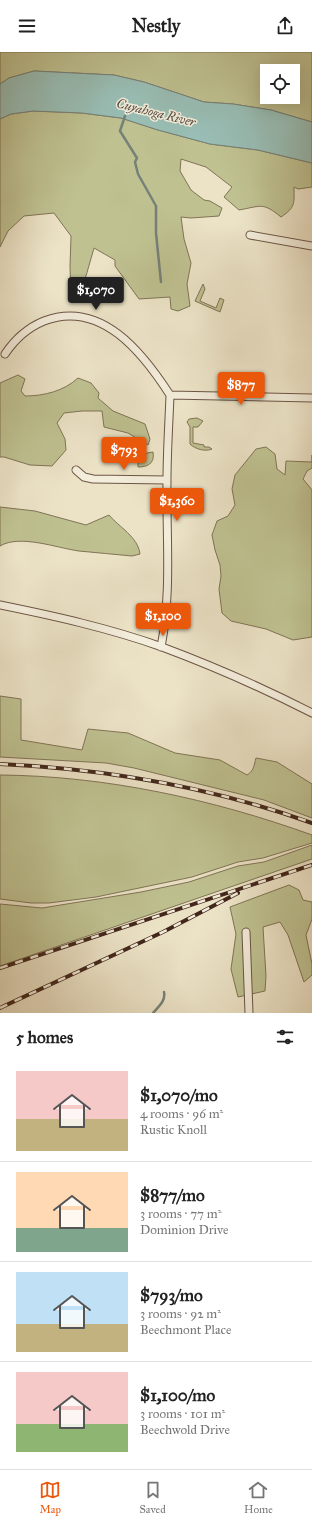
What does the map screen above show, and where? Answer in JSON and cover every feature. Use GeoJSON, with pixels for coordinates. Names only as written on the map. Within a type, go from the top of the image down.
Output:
{"type":"FeatureCollection","features":[{"type":"Feature","properties":{"kind":"street"},"geometry":{"type":"LineString","coordinates":[[250,235],[312,246]]}},
{"type":"Feature","properties":{"kind":"street"},"geometry":{"type":"LineString","coordinates":[[5,354],[17,338],[37,324],[58,318],[86,318],[107,326],[128,341],[158,377],[170,395],[167,480],[167,589],[165,626],[161,647]]}},
{"type":"Feature","properties":{"kind":"street"},"geometry":{"type":"LineString","coordinates":[[170,395],[312,398]]}},
{"type":"Feature","properties":{"kind":"street"},"geometry":{"type":"LineString","coordinates":[[76,470],[84,477],[93,479],[167,480]]}},
{"type":"Feature","properties":{"kind":"street"},"geometry":{"type":"LineString","coordinates":[[0,605],[82,623],[161,647],[244,680],[312,713]]}},
{"type":"Feature","properties":{"kind":"street"},"geometry":{"type":"LineString","coordinates":[[246,932],[249,1013]]}},
{"type":"Feature","properties":{"kind":"green space"},"geometry":{"type":"Polygon","coordinates":[[[0,52],[312,52],[312,122],[271,110],[233,104],[204,102],[144,82],[114,75],[34,71],[9,78],[0,84],[0,52]]]}},
{"type":"Feature","properties":{"kind":"green space"},"geometry":{"type":"Polygon","coordinates":[[[33,111],[82,113],[121,118],[210,144],[258,150],[312,163],[312,187],[298,189],[294,187],[292,207],[281,217],[270,209],[262,206],[239,210],[224,197],[232,187],[206,167],[181,159],[180,171],[191,190],[204,200],[210,201],[222,208],[219,216],[191,218],[181,217],[184,239],[191,263],[187,284],[190,306],[178,311],[171,309],[170,297],[139,299],[115,266],[115,260],[94,248],[86,276],[76,291],[76,300],[71,300],[71,236],[54,213],[24,216],[8,231],[0,247],[0,119],[11,114],[33,111]]]}},
{"type":"Feature","properties":{"kind":"green space"},"geometry":{"type":"Polygon","coordinates":[[[203,284],[205,289],[200,301],[216,308],[220,298],[224,300],[220,312],[195,301],[203,284]]]}},
{"type":"Feature","properties":{"kind":"green space"},"geometry":{"type":"Polygon","coordinates":[[[18,375],[25,379],[21,391],[25,396],[53,392],[72,383],[78,378],[91,383],[99,393],[98,398],[113,411],[145,424],[150,439],[148,445],[128,433],[104,427],[102,411],[82,411],[64,413],[57,423],[65,439],[66,450],[52,466],[30,465],[0,457],[0,383],[18,375]]]}},
{"type":"Feature","properties":{"kind":"green space"},"geometry":{"type":"Polygon","coordinates":[[[197,418],[203,421],[198,427],[193,427],[193,443],[204,445],[204,447],[209,447],[212,449],[200,450],[190,444],[190,427],[187,422],[189,419],[197,418]]]}},
{"type":"Feature","properties":{"kind":"green space"},"geometry":{"type":"Polygon","coordinates":[[[266,447],[275,454],[277,469],[285,475],[286,461],[312,462],[312,468],[307,471],[303,479],[312,490],[312,637],[293,640],[266,629],[231,621],[222,613],[219,589],[221,576],[220,565],[212,535],[217,521],[228,516],[235,505],[232,489],[235,475],[256,449],[266,447]]]}},
{"type":"Feature","properties":{"kind":"green space"},"geometry":{"type":"Polygon","coordinates":[[[153,452],[153,459],[150,464],[138,467],[138,460],[147,453],[153,452]]]}},
{"type":"Feature","properties":{"kind":"green space"},"geometry":{"type":"Polygon","coordinates":[[[0,507],[35,511],[86,525],[109,515],[136,542],[140,554],[132,556],[79,551],[39,543],[18,541],[0,546],[0,507]]]}},
{"type":"Feature","properties":{"kind":"green space"},"geometry":{"type":"Polygon","coordinates":[[[0,696],[21,699],[21,740],[82,750],[88,729],[128,733],[175,753],[220,760],[247,775],[252,770],[256,758],[277,762],[312,784],[312,818],[264,800],[134,768],[106,763],[0,757],[0,696]]]}},
{"type":"Feature","properties":{"kind":"green space"},"geometry":{"type":"Polygon","coordinates":[[[0,775],[40,776],[119,785],[197,800],[274,822],[312,835],[312,843],[263,858],[238,862],[192,877],[96,897],[49,903],[31,903],[0,899],[0,775]]]}},
{"type":"Feature","properties":{"kind":"green space"},"geometry":{"type":"Polygon","coordinates":[[[312,845],[312,859],[0,966],[0,904],[42,908],[141,892],[189,882],[238,866],[264,862],[312,845]]]}},
{"type":"Feature","properties":{"kind":"green space"},"geometry":{"type":"Polygon","coordinates":[[[289,885],[299,890],[303,900],[312,902],[312,919],[306,935],[312,964],[312,975],[304,982],[288,935],[280,922],[263,927],[266,976],[265,991],[238,997],[231,969],[236,934],[230,907],[289,885]]]}},
{"type":"Feature","properties":{"kind":"water","name":"Cuyahoga River"},"geometry":{"type":"Polygon","coordinates":[[[34,71],[114,75],[144,82],[204,102],[233,104],[271,110],[312,122],[312,163],[258,150],[210,144],[121,118],[82,113],[33,111],[11,114],[0,119],[0,84],[9,78],[34,71]]]}},
{"type":"Feature","properties":{"kind":"waterway","name":"Cuyahoga River"},"geometry":{"type":"LineString","coordinates":[[125,116],[120,131],[137,158],[135,162],[138,174],[156,206],[156,233],[161,282]]}},
{"type":"Feature","properties":{"kind":"waterway"},"geometry":{"type":"LineString","coordinates":[[153,1013],[163,1001],[164,992]]}},
{"type":"Feature","properties":{"kind":"railway"},"geometry":{"type":"LineString","coordinates":[[0,764],[80,770],[158,782],[236,799],[312,823]]}},
{"type":"Feature","properties":{"kind":"railway"},"geometry":{"type":"LineString","coordinates":[[0,968],[312,865]]}},
{"type":"Feature","properties":{"kind":"railway"},"geometry":{"type":"LineString","coordinates":[[0,1008],[163,932],[238,893]]}}]}
